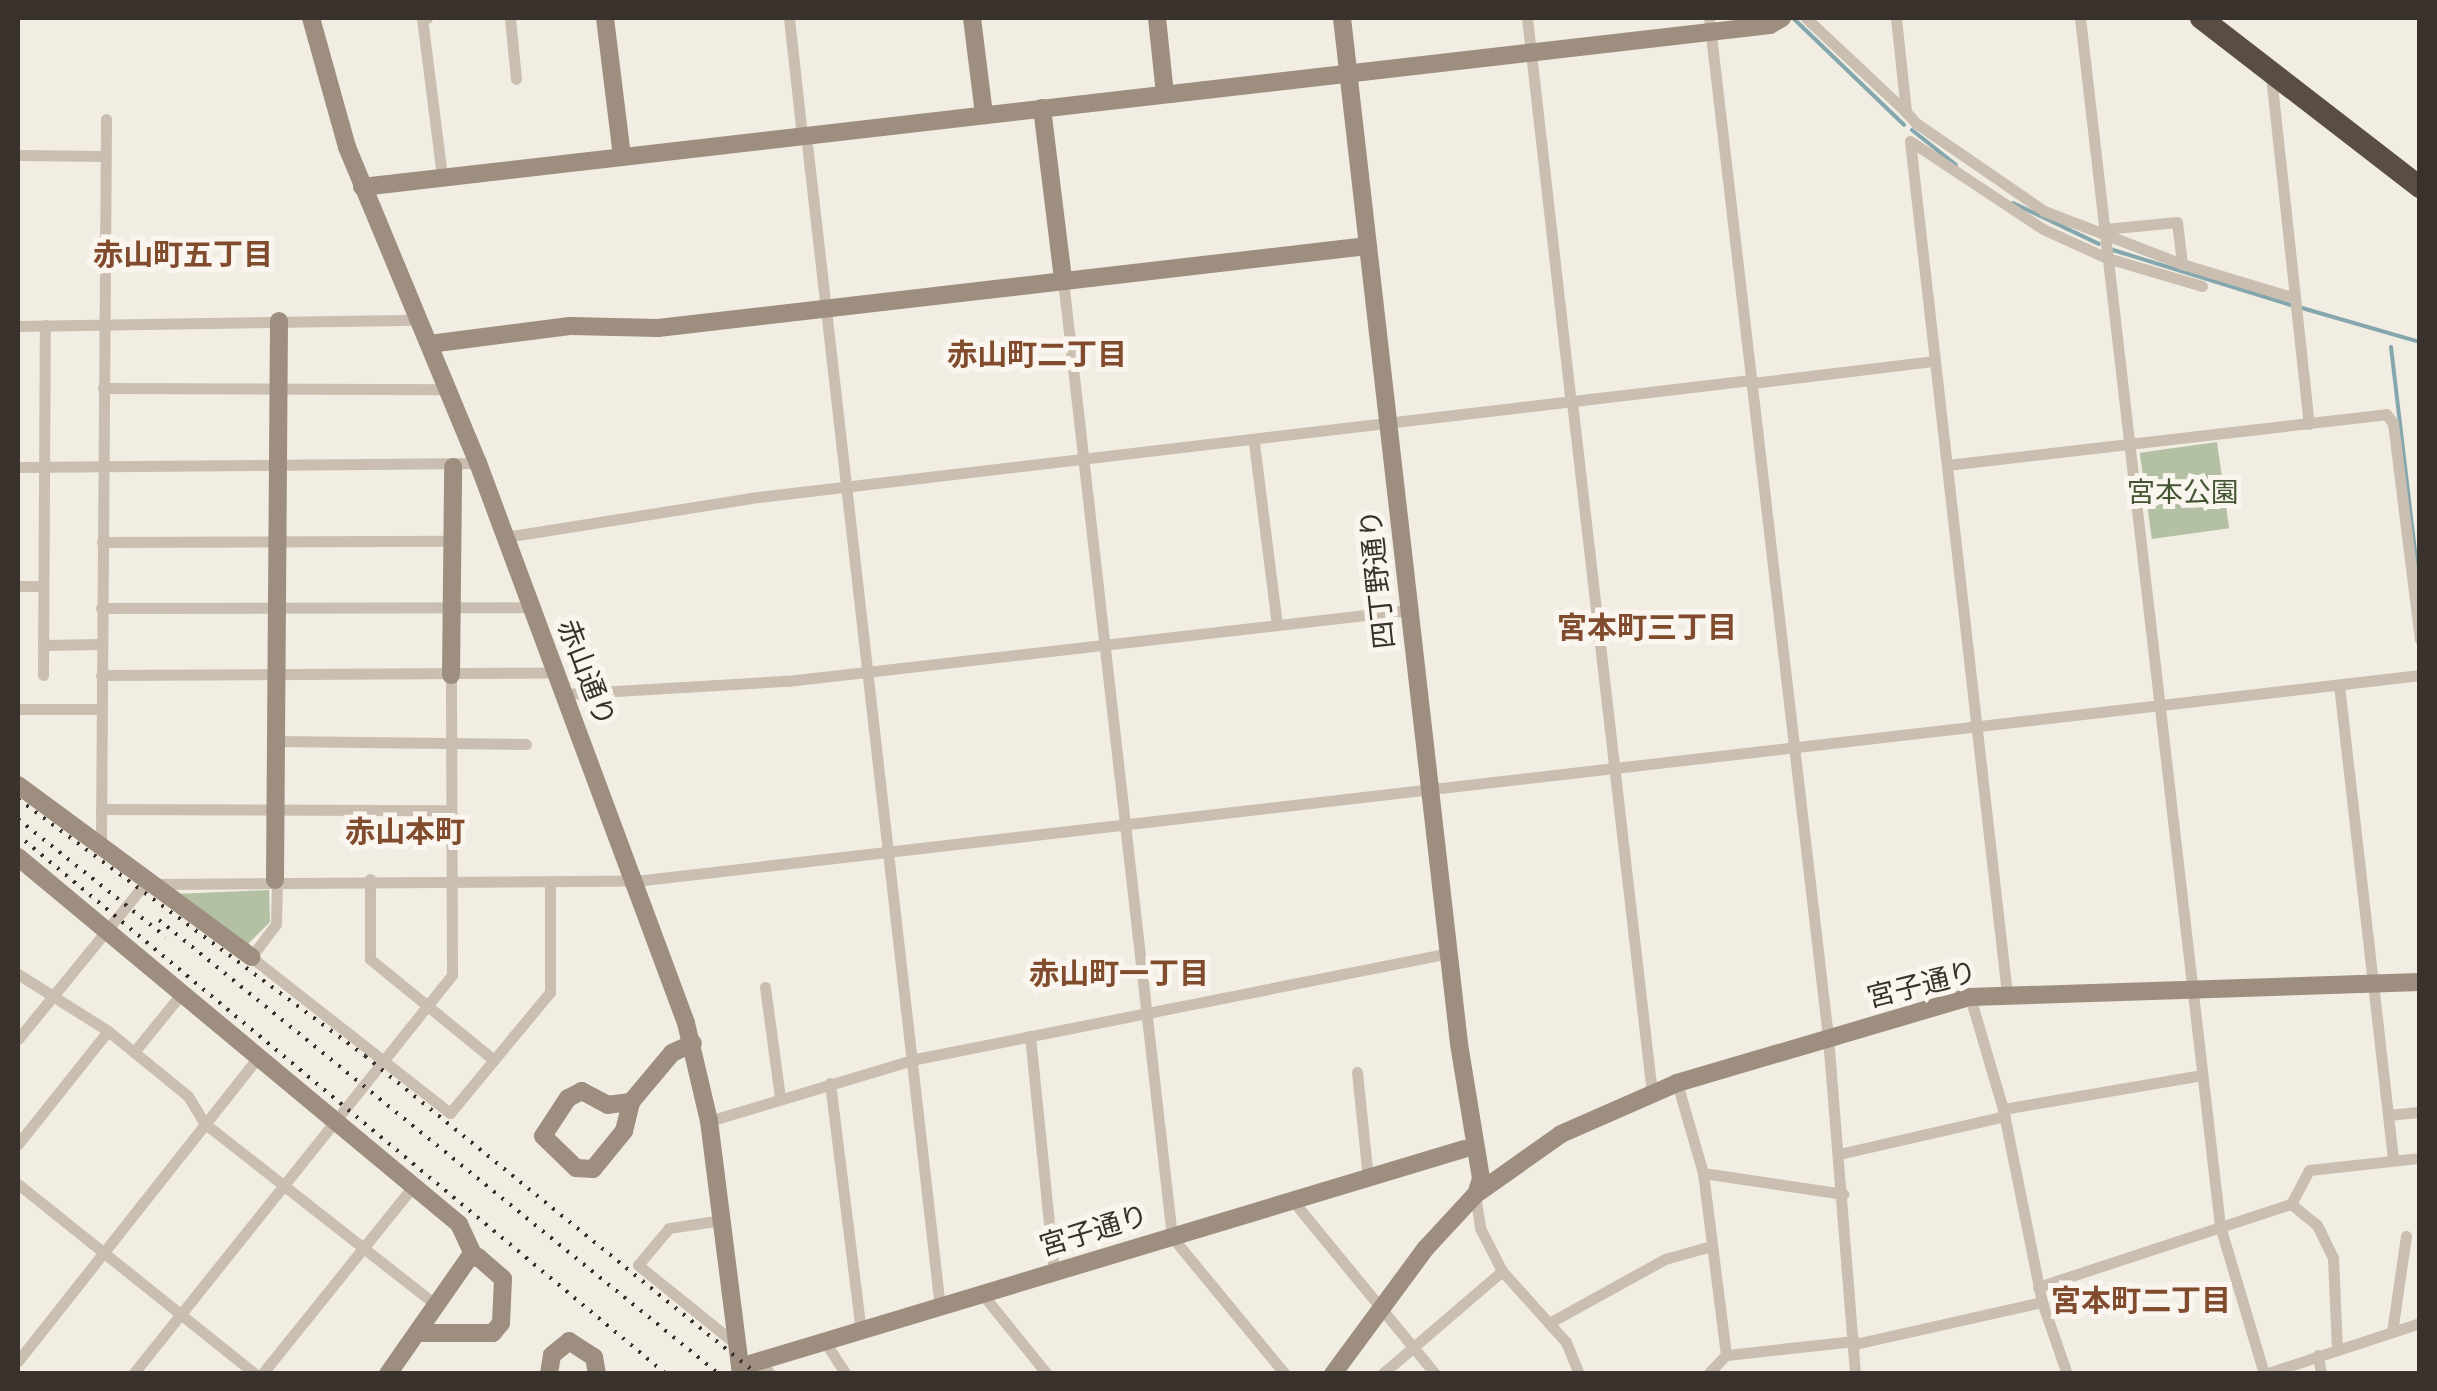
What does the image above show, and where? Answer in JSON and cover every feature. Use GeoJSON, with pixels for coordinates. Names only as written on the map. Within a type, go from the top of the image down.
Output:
{"type":"FeatureCollection","features":[{"type":"Feature","properties":{"kind":"highway"},"geometry":{"type":"LineString","coordinates":[[2201,18],[2420,188]]}},
{"type":"Feature","properties":{"kind":"highway"},"geometry":{"type":"LineString","coordinates":[[2225,18],[2420,170]]}},
{"type":"Feature","properties":{"kind":"street","name":"赤山通り"},"geometry":{"type":"LineString","coordinates":[[311,18],[329,97],[362,186],[478,463],[693,1043],[709,1121],[741,1370]]}},
{"type":"Feature","properties":{"kind":"street"},"geometry":{"type":"LineString","coordinates":[[427,18],[422,18],[442,176]]}},
{"type":"Feature","properties":{"kind":"street"},"geometry":{"type":"LineString","coordinates":[[510,18],[516,79]]}},
{"type":"Feature","properties":{"kind":"street"},"geometry":{"type":"LineString","coordinates":[[605,18],[622,156]]}},
{"type":"Feature","properties":{"kind":"street"},"geometry":{"type":"LineString","coordinates":[[789,18],[828,308],[892,852],[940,1306]]}},
{"type":"Feature","properties":{"kind":"street"},"geometry":{"type":"LineString","coordinates":[[972,18],[984,114]]}},
{"type":"Feature","properties":{"kind":"street"},"geometry":{"type":"LineString","coordinates":[[1157,18],[1166,94]]}},
{"type":"Feature","properties":{"kind":"street","name":"四丁野通り"},"geometry":{"type":"LineString","coordinates":[[1342,18],[1467,1142],[1480,1228],[1502,1271],[1549,1323],[1580,1374]]}},
{"type":"Feature","properties":{"kind":"street"},"geometry":{"type":"LineString","coordinates":[[1528,18],[1652,1093]]}},
{"type":"Feature","properties":{"kind":"street"},"geometry":{"type":"LineString","coordinates":[[362,186],[1532,52],[1710,24],[1781,18]]}},
{"type":"Feature","properties":{"kind":"street"},"geometry":{"type":"LineString","coordinates":[[1806,18],[1906,112],[2011,193],[2182,264],[2295,298]]}},
{"type":"Feature","properties":{"kind":"street"},"geometry":{"type":"LineString","coordinates":[[1896,18],[1906,112]]}},
{"type":"Feature","properties":{"kind":"street"},"geometry":{"type":"LineString","coordinates":[[2080,18],[2220,1226],[2265,1374],[2420,1324]]}},
{"type":"Feature","properties":{"kind":"street"},"geometry":{"type":"LineString","coordinates":[[1710,24],[1828,1038],[1856,1374]]}},
{"type":"Feature","properties":{"kind":"street"},"geometry":{"type":"LineString","coordinates":[[2270,71],[2310,424]]}},
{"type":"Feature","properties":{"kind":"street"},"geometry":{"type":"LineString","coordinates":[[1042,108],[1172,1236],[1284,1374]]}},
{"type":"Feature","properties":{"kind":"street"},"geometry":{"type":"LineString","coordinates":[[96,844],[101,808],[106,119]]}},
{"type":"Feature","properties":{"kind":"street"},"geometry":{"type":"LineString","coordinates":[[2007,994],[1910,140],[2010,210],[2106,258],[2202,286]]}},
{"type":"Feature","properties":{"kind":"street"},"geometry":{"type":"LineString","coordinates":[[18,155],[105,156]]}},
{"type":"Feature","properties":{"kind":"street"},"geometry":{"type":"LineString","coordinates":[[2106,235],[2177,222],[2182,264]]}},
{"type":"Feature","properties":{"kind":"street"},"geometry":{"type":"LineString","coordinates":[[428,344],[570,326],[658,328],[1366,246]]}},
{"type":"Feature","properties":{"kind":"street"},"geometry":{"type":"LineString","coordinates":[[18,326],[419,320]]}},
{"type":"Feature","properties":{"kind":"street"},"geometry":{"type":"LineString","coordinates":[[251,957],[276,924],[279,321]]}},
{"type":"Feature","properties":{"kind":"street"},"geometry":{"type":"LineString","coordinates":[[43,674],[45,326]]}},
{"type":"Feature","properties":{"kind":"street"},"geometry":{"type":"LineString","coordinates":[[505,537],[588,520],[848,488],[1934,362]]}},
{"type":"Feature","properties":{"kind":"street"},"geometry":{"type":"LineString","coordinates":[[103,388],[447,389]]}},
{"type":"Feature","properties":{"kind":"street"},"geometry":{"type":"LineString","coordinates":[[1947,465],[2386,414],[2413,513],[2420,639]]}},
{"type":"Feature","properties":{"kind":"street"},"geometry":{"type":"LineString","coordinates":[[1254,442],[1277,624]]}},
{"type":"Feature","properties":{"kind":"street"},"geometry":{"type":"LineString","coordinates":[[18,467],[452,467],[478,463]]}},
{"type":"Feature","properties":{"kind":"street"},"geometry":{"type":"LineString","coordinates":[[133,1374],[452,974],[452,467]]}},
{"type":"Feature","properties":{"kind":"street"},"geometry":{"type":"LineString","coordinates":[[102,542],[452,541]]}},
{"type":"Feature","properties":{"kind":"street"},"geometry":{"type":"LineString","coordinates":[[18,586],[43,586]]}},
{"type":"Feature","properties":{"kind":"street"},"geometry":{"type":"LineString","coordinates":[[101,608],[532,607]]}},
{"type":"Feature","properties":{"kind":"street"},"geometry":{"type":"LineString","coordinates":[[564,694],[869,671],[1409,610]]}},
{"type":"Feature","properties":{"kind":"street"},"geometry":{"type":"LineString","coordinates":[[43,645],[101,644]]}},
{"type":"Feature","properties":{"kind":"street"},"geometry":{"type":"LineString","coordinates":[[100,675],[557,673]]}},
{"type":"Feature","properties":{"kind":"street"},"geometry":{"type":"LineString","coordinates":[[18,1039],[149,883],[370,879],[635,882],[2420,675]]}},
{"type":"Feature","properties":{"kind":"street"},"geometry":{"type":"LineString","coordinates":[[2339,685],[2394,1160]]}},
{"type":"Feature","properties":{"kind":"street"},"geometry":{"type":"LineString","coordinates":[[18,708],[101,708]]}},
{"type":"Feature","properties":{"kind":"street"},"geometry":{"type":"LineString","coordinates":[[276,742],[526,744]]}},
{"type":"Feature","properties":{"kind":"street"},"geometry":{"type":"LineString","coordinates":[[18,785],[251,957],[450,1112],[550,992],[550,882]]}},
{"type":"Feature","properties":{"kind":"street"},"geometry":{"type":"LineString","coordinates":[[101,808],[450,810]]}},
{"type":"Feature","properties":{"kind":"street"},"geometry":{"type":"LineString","coordinates":[[18,857],[459,1224],[474,1256],[503,1278],[501,1323],[486,1335],[450,1328],[420,1333]]}},
{"type":"Feature","properties":{"kind":"street"},"geometry":{"type":"LineString","coordinates":[[370,879],[370,959],[494,1060]]}},
{"type":"Feature","properties":{"kind":"street"},"geometry":{"type":"LineString","coordinates":[[709,1121],[916,1059],[1448,953]]}},
{"type":"Feature","properties":{"kind":"street"},"geometry":{"type":"LineString","coordinates":[[18,974],[134,1052],[195,1103],[204,1123],[436,1306],[450,1328]]}},
{"type":"Feature","properties":{"kind":"street","name":"宮子通り"},"geometry":{"type":"LineString","coordinates":[[1333,1374],[1381,1307],[1476,1195],[1561,1134],[1652,1093],[1970,998],[2420,982]]}},
{"type":"Feature","properties":{"kind":"street"},"geometry":{"type":"LineString","coordinates":[[765,987],[780,1098]]}},
{"type":"Feature","properties":{"kind":"street"},"geometry":{"type":"LineString","coordinates":[[134,1052],[182,992]]}},
{"type":"Feature","properties":{"kind":"street"},"geometry":{"type":"LineString","coordinates":[[1970,998],[2004,1113],[2038,1287],[2067,1374]]}},
{"type":"Feature","properties":{"kind":"street"},"geometry":{"type":"LineString","coordinates":[[18,1144],[108,1031]]}},
{"type":"Feature","properties":{"kind":"street"},"geometry":{"type":"LineString","coordinates":[[1030,1036],[1054,1272]]}},
{"type":"Feature","properties":{"kind":"street"},"geometry":{"type":"LineString","coordinates":[[631,1102],[608,1106],[582,1091],[568,1098],[543,1136],[576,1168],[593,1169],[624,1130],[631,1102],[672,1053],[693,1043]]}},
{"type":"Feature","properties":{"kind":"street"},"geometry":{"type":"LineString","coordinates":[[18,1361],[258,1058]]}},
{"type":"Feature","properties":{"kind":"street"},"geometry":{"type":"LineString","coordinates":[[1356,1072],[1368,1178]]}},
{"type":"Feature","properties":{"kind":"street"},"geometry":{"type":"LineString","coordinates":[[1839,1154],[2004,1113],[2202,1075]]}},
{"type":"Feature","properties":{"kind":"street"},"geometry":{"type":"LineString","coordinates":[[830,1083],[861,1331]]}},
{"type":"Feature","properties":{"kind":"street"},"geometry":{"type":"LineString","coordinates":[[1677,1084],[1703,1173],[1726,1355]]}},
{"type":"Feature","properties":{"kind":"street"},"geometry":{"type":"LineString","coordinates":[[2389,1116],[2420,1112]]}},
{"type":"Feature","properties":{"kind":"street","name":"宮子通り"},"geometry":{"type":"LineString","coordinates":[[741,1370],[765,1367],[825,1342],[1368,1178],[1467,1142]]}},
{"type":"Feature","properties":{"kind":"street"},"geometry":{"type":"LineString","coordinates":[[2038,1287],[2291,1204],[2309,1170],[2420,1158]]}},
{"type":"Feature","properties":{"kind":"street"},"geometry":{"type":"LineString","coordinates":[[1703,1173],[1843,1194]]}},
{"type":"Feature","properties":{"kind":"street"},"geometry":{"type":"LineString","coordinates":[[262,1374],[413,1186]]}},
{"type":"Feature","properties":{"kind":"street"},"geometry":{"type":"LineString","coordinates":[[20,1190],[254,1374]]}},
{"type":"Feature","properties":{"kind":"street"},"geometry":{"type":"LineString","coordinates":[[1293,1201],[1435,1374]]}},
{"type":"Feature","properties":{"kind":"street"},"geometry":{"type":"LineString","coordinates":[[2291,1204],[2317,1225],[2333,1258],[2337,1350]]}},
{"type":"Feature","properties":{"kind":"street"},"geometry":{"type":"LineString","coordinates":[[722,1220],[668,1228],[638,1265],[736,1344]]}},
{"type":"Feature","properties":{"kind":"street"},"geometry":{"type":"LineString","coordinates":[[2392,1332],[2406,1236]]}},
{"type":"Feature","properties":{"kind":"street"},"geometry":{"type":"LineString","coordinates":[[1549,1323],[1665,1259],[1711,1246]]}},
{"type":"Feature","properties":{"kind":"street"},"geometry":{"type":"LineString","coordinates":[[388,1374],[474,1256]]}},
{"type":"Feature","properties":{"kind":"street"},"geometry":{"type":"LineString","coordinates":[[1382,1374],[1502,1271]]}},
{"type":"Feature","properties":{"kind":"street"},"geometry":{"type":"LineString","coordinates":[[982,1295],[1047,1374]]}},
{"type":"Feature","properties":{"kind":"street"},"geometry":{"type":"LineString","coordinates":[[1708,1374],[1726,1355],[1854,1343],[2042,1302]]}},
{"type":"Feature","properties":{"kind":"street"},"geometry":{"type":"LineString","coordinates":[[549,1374],[556,1348],[569,1341],[594,1358],[596,1374]]}},
{"type":"Feature","properties":{"kind":"street"},"geometry":{"type":"LineString","coordinates":[[825,1342],[846,1374]]}},
{"type":"Feature","properties":{"kind":"street"},"geometry":{"type":"LineString","coordinates":[[2318,1355],[2322,1374]]}},
{"type":"Feature","properties":{"kind":"green space","name":"宮本公園"},"geometry":{"type":"Polygon","coordinates":[[[2217,442],[2229,528],[2152,539],[2140,453],[2217,442]]]}},
{"type":"Feature","properties":{"kind":"green space"},"geometry":{"type":"Polygon","coordinates":[[[269,890],[270,922],[245,947],[175,894],[269,890]]]}},
{"type":"Feature","properties":{"kind":"waterway"},"geometry":{"type":"LineString","coordinates":[[1793,18],[1904,125]]}},
{"type":"Feature","properties":{"kind":"waterway"},"geometry":{"type":"LineString","coordinates":[[1912,130],[1956,165]]}},
{"type":"Feature","properties":{"kind":"waterway"},"geometry":{"type":"LineString","coordinates":[[2013,203],[2099,244]]}},
{"type":"Feature","properties":{"kind":"waterway"},"geometry":{"type":"LineString","coordinates":[[2113,250],[2291,305]]}},
{"type":"Feature","properties":{"kind":"waterway"},"geometry":{"type":"LineString","coordinates":[[2302,308],[2420,342]]}},
{"type":"Feature","properties":{"kind":"waterway"},"geometry":{"type":"LineString","coordinates":[[2391,347],[2417,567]]}},
{"type":"Feature","properties":{"kind":"railway"},"geometry":{"type":"LineString","coordinates":[[18,799],[365,1056],[757,1374]]}},
{"type":"Feature","properties":{"kind":"railway"},"geometry":{"type":"LineString","coordinates":[[18,819],[166,937]]}},
{"type":"Feature","properties":{"kind":"railway"},"geometry":{"type":"LineString","coordinates":[[25,841],[666,1374]]}},
{"type":"Feature","properties":{"kind":"railway"},"geometry":{"type":"LineString","coordinates":[[159,920],[719,1374]]}},
{"type":"Feature","properties":{"kind":"district","name":"赤山町五丁目"},"geometry":{"type":"Point","coordinates":[183,255]}},
{"type":"Feature","properties":{"kind":"district","name":"赤山町二丁目"},"geometry":{"type":"Point","coordinates":[1037,355]}},
{"type":"Feature","properties":{"kind":"district","name":"宮本町三丁目"},"geometry":{"type":"Point","coordinates":[1647,628]}},
{"type":"Feature","properties":{"kind":"district","name":"赤山本町"},"geometry":{"type":"Point","coordinates":[405,832]}},
{"type":"Feature","properties":{"kind":"district","name":"赤山町一丁目"},"geometry":{"type":"Point","coordinates":[1119,974]}},
{"type":"Feature","properties":{"kind":"district","name":"宮本町二丁目"},"geometry":{"type":"Point","coordinates":[2141,1301]}}]}
